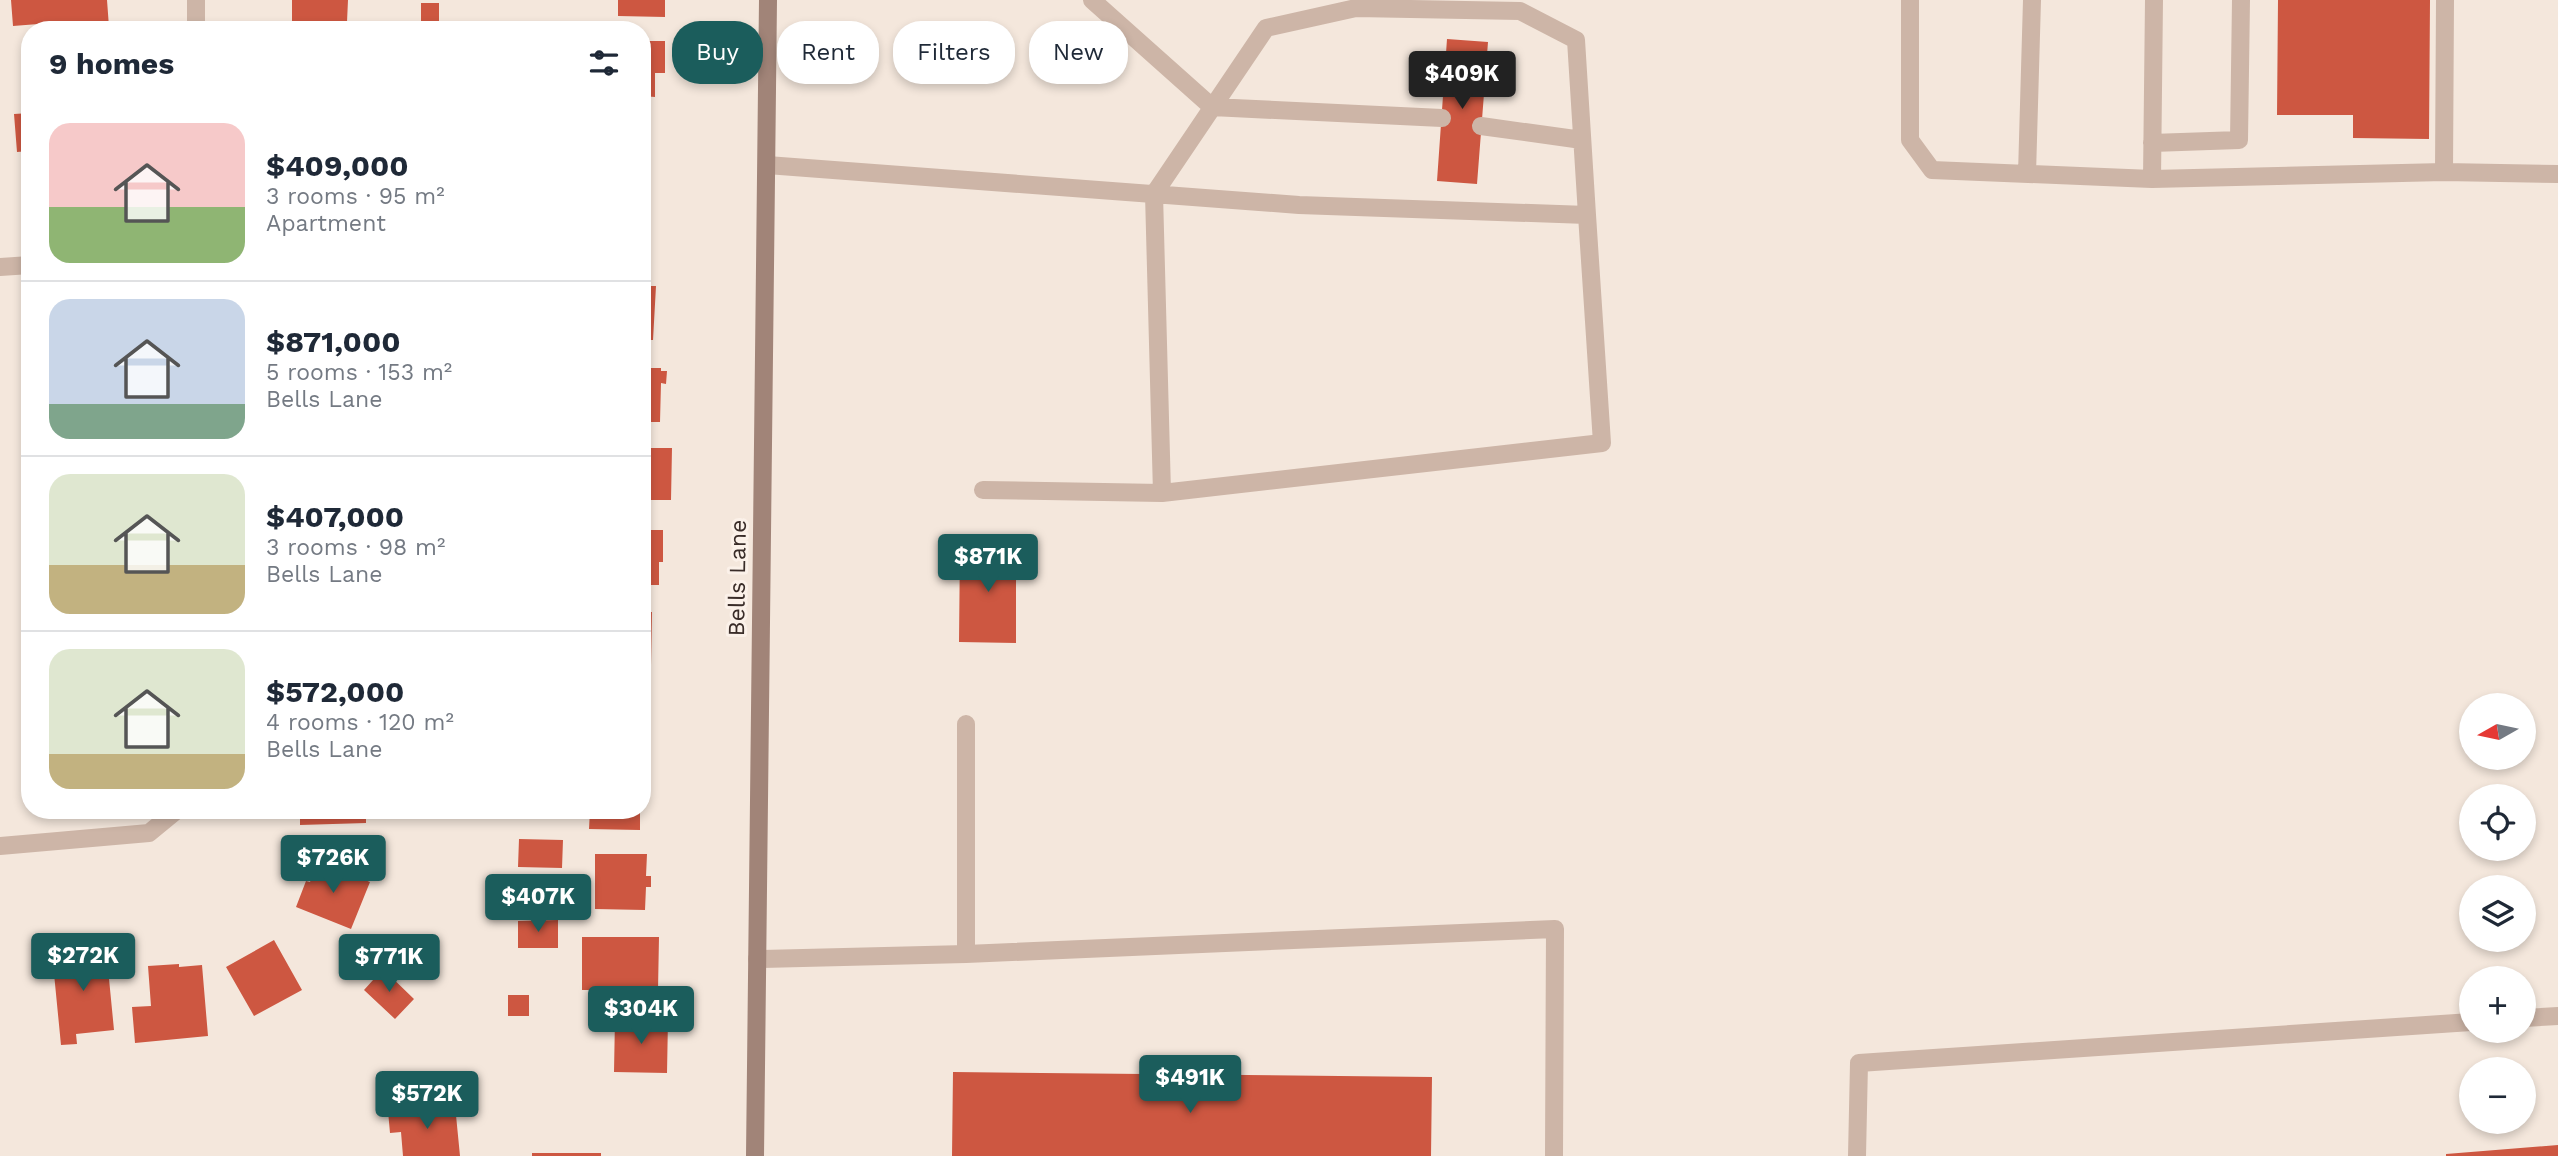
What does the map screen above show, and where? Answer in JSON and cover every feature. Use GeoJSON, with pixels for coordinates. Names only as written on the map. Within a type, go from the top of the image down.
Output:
{"type":"FeatureCollection","features":[{"type":"Feature","properties":{"kind":"main road","name":"Bells Lane"},"geometry":{"type":"LineString","coordinates":[[755,1156],[768,0]]}},
{"type":"Feature","properties":{"kind":"street"},"geometry":{"type":"LineString","coordinates":[[196,0],[196,21]]}},
{"type":"Feature","properties":{"kind":"street"},"geometry":{"type":"LineString","coordinates":[[1092,0],[1212,107],[1441,118]]}},
{"type":"Feature","properties":{"kind":"street"},"geometry":{"type":"LineString","coordinates":[[1910,0],[1910,140],[1932,170],[2152,179],[2444,172],[2558,174]]}},
{"type":"Feature","properties":{"kind":"street"},"geometry":{"type":"LineString","coordinates":[[2027,174],[2032,0]]}},
{"type":"Feature","properties":{"kind":"street"},"geometry":{"type":"LineString","coordinates":[[2152,179],[2154,0]]}},
{"type":"Feature","properties":{"kind":"street"},"geometry":{"type":"LineString","coordinates":[[2152,143],[2239,141],[2241,0]]}},
{"type":"Feature","properties":{"kind":"street"},"geometry":{"type":"LineString","coordinates":[[2444,172],[2445,0]]}},
{"type":"Feature","properties":{"kind":"street"},"geometry":{"type":"LineString","coordinates":[[983,490],[1161,493],[1602,443],[1576,40],[1520,11],[1356,8],[1266,28],[1154,194],[1161,493]]}},
{"type":"Feature","properties":{"kind":"street"},"geometry":{"type":"LineString","coordinates":[[1481,126],[1582,140]]}},
{"type":"Feature","properties":{"kind":"street"},"geometry":{"type":"LineString","coordinates":[[767,165],[1299,205],[1587,215]]}},
{"type":"Feature","properties":{"kind":"street"},"geometry":{"type":"LineString","coordinates":[[0,267],[21,266]]}},
{"type":"Feature","properties":{"kind":"street"},"geometry":{"type":"LineString","coordinates":[[966,724],[966,954]]}},
{"type":"Feature","properties":{"kind":"street"},"geometry":{"type":"LineString","coordinates":[[0,846],[149,833],[167,819]]}},
{"type":"Feature","properties":{"kind":"street"},"geometry":{"type":"LineString","coordinates":[[757,959],[966,954],[1555,929],[1555,1156]]}},
{"type":"Feature","properties":{"kind":"street"},"geometry":{"type":"LineString","coordinates":[[2536,1017],[2558,1016]]}},
{"type":"Feature","properties":{"kind":"street"},"geometry":{"type":"LineString","coordinates":[[1857,1156],[1859,1063],[2459,1023]]}},
{"type":"Feature","properties":{"kind":"building"},"geometry":{"type":"Polygon","coordinates":[[[11,0],[107,0],[109,21],[21,21],[21,25],[13,26],[11,0]]]}},
{"type":"Feature","properties":{"kind":"building"},"geometry":{"type":"Polygon","coordinates":[[[292,0],[348,0],[347,21],[292,21],[292,0]]]}},
{"type":"Feature","properties":{"kind":"building"},"geometry":{"type":"Polygon","coordinates":[[[618,0],[665,0],[665,17],[618,16],[618,0]]]}},
{"type":"Feature","properties":{"kind":"building"},"geometry":{"type":"Polygon","coordinates":[[[2278,0],[2430,0],[2429,139],[2353,138],[2353,115],[2277,115],[2278,0]]]}},
{"type":"Feature","properties":{"kind":"building"},"geometry":{"type":"Polygon","coordinates":[[[421,3],[439,3],[439,21],[421,21],[421,3]]]}},
{"type":"Feature","properties":{"kind":"building"},"geometry":{"type":"Polygon","coordinates":[[[1447,39],[1488,42],[1477,184],[1437,181],[1447,39]]]}},
{"type":"Feature","properties":{"kind":"building"},"geometry":{"type":"Polygon","coordinates":[[[651,41],[665,41],[665,73],[655,73],[655,97],[651,97],[651,41]]]}},
{"type":"Feature","properties":{"kind":"building"},"geometry":{"type":"Polygon","coordinates":[[[14,114],[21,114],[21,152],[17,152],[14,114]]]}},
{"type":"Feature","properties":{"kind":"building"},"geometry":{"type":"Polygon","coordinates":[[[651,286],[656,286],[653,340],[651,286]]]}},
{"type":"Feature","properties":{"kind":"building"},"geometry":{"type":"Polygon","coordinates":[[[651,368],[667,371],[666,384],[661,383],[660,422],[651,422],[651,368]]]}},
{"type":"Feature","properties":{"kind":"building"},"geometry":{"type":"Polygon","coordinates":[[[651,448],[672,448],[671,500],[651,500],[651,448]]]}},
{"type":"Feature","properties":{"kind":"building"},"geometry":{"type":"Polygon","coordinates":[[[651,530],[663,530],[663,562],[659,562],[659,585],[651,585],[651,530]]]}},
{"type":"Feature","properties":{"kind":"building"},"geometry":{"type":"Polygon","coordinates":[[[960,545],[1016,545],[1016,643],[959,642],[960,545]]]}},
{"type":"Feature","properties":{"kind":"building"},"geometry":{"type":"Polygon","coordinates":[[[300,819],[366,819],[366,823],[300,825],[300,819]]]}},
{"type":"Feature","properties":{"kind":"building"},"geometry":{"type":"Polygon","coordinates":[[[590,819],[640,819],[640,830],[589,829],[590,819]]]}},
{"type":"Feature","properties":{"kind":"building"},"geometry":{"type":"Polygon","coordinates":[[[519,839],[563,840],[562,868],[518,867],[519,839]]]}},
{"type":"Feature","properties":{"kind":"building"},"geometry":{"type":"Polygon","coordinates":[[[595,854],[647,854],[646,876],[651,876],[651,887],[646,887],[645,910],[595,909],[595,854]]]}},
{"type":"Feature","properties":{"kind":"building"},"geometry":{"type":"Polygon","coordinates":[[[318,861],[370,882],[351,929],[296,907],[306,881],[310,882],[318,861]]]}},
{"type":"Feature","properties":{"kind":"building"},"geometry":{"type":"Polygon","coordinates":[[[558,920],[558,948],[518,948],[518,921],[558,920]]]}},
{"type":"Feature","properties":{"kind":"building"},"geometry":{"type":"Polygon","coordinates":[[[582,937],[659,937],[658,990],[582,990],[582,937]]]}},
{"type":"Feature","properties":{"kind":"building"},"geometry":{"type":"Polygon","coordinates":[[[274,940],[302,990],[254,1016],[226,967],[274,940]]]}},
{"type":"Feature","properties":{"kind":"building"},"geometry":{"type":"Polygon","coordinates":[[[106,948],[114,1030],[76,1034],[77,1044],[61,1045],[52,953],[106,948]]]}},
{"type":"Feature","properties":{"kind":"building"},"geometry":{"type":"Polygon","coordinates":[[[179,964],[179,967],[202,965],[208,1036],[135,1043],[132,1007],[151,1006],[148,966],[179,964]]]}},
{"type":"Feature","properties":{"kind":"building"},"geometry":{"type":"Polygon","coordinates":[[[383,969],[414,999],[395,1019],[364,990],[383,969]]]}},
{"type":"Feature","properties":{"kind":"building"},"geometry":{"type":"Polygon","coordinates":[[[508,995],[529,995],[529,1016],[508,1016],[508,995]]]}},
{"type":"Feature","properties":{"kind":"building"},"geometry":{"type":"Polygon","coordinates":[[[615,1018],[668,1019],[667,1073],[614,1072],[615,1018]]]}},
{"type":"Feature","properties":{"kind":"building"},"geometry":{"type":"Polygon","coordinates":[[[953,1072],[1432,1077],[1431,1156],[952,1156],[953,1072]]]}},
{"type":"Feature","properties":{"kind":"building"},"geometry":{"type":"Polygon","coordinates":[[[455,1105],[460,1156],[403,1156],[401,1132],[390,1133],[388,1111],[455,1105]]]}},
{"type":"Feature","properties":{"kind":"building"},"geometry":{"type":"Polygon","coordinates":[[[2558,1145],[2558,1156],[2446,1156],[2446,1154],[2558,1145]]]}},
{"type":"Feature","properties":{"kind":"building"},"geometry":{"type":"Polygon","coordinates":[[[532,1153],[601,1153],[601,1156],[532,1156],[532,1153]]]}}]}
